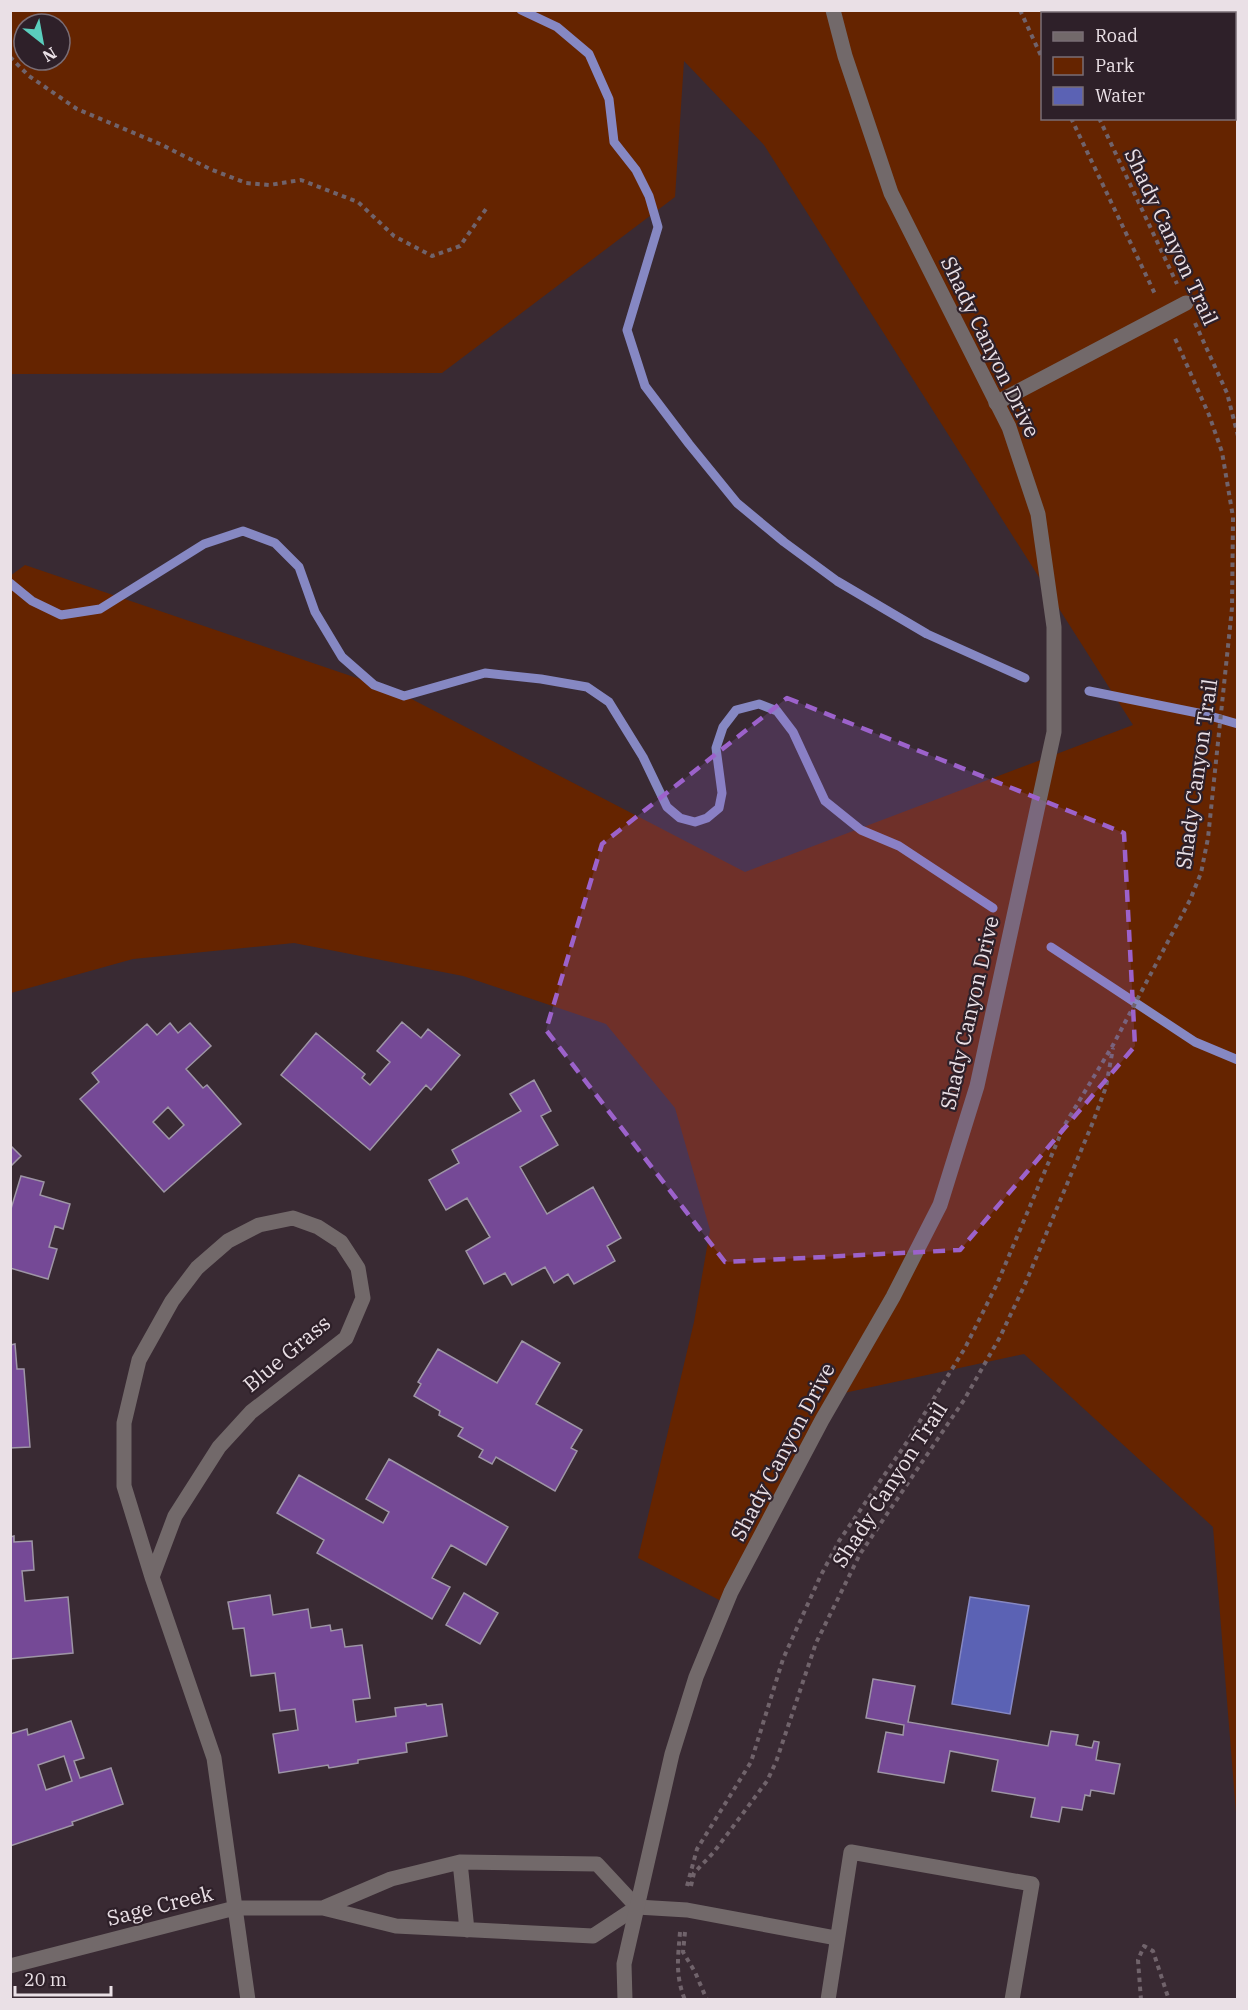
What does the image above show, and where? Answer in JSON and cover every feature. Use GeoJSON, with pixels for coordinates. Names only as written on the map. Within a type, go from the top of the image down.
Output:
{"type":"FeatureCollection","features":[{"type":"Feature","properties":{"kind":"street","name":"Shady Canyon Drive"},"geometry":{"type":"LineString","coordinates":[[625,2000],[624,1964],[672,1754],[696,1677],[731,1592],[822,1420],[893,1297],[940,1205],[977,1086],[1054,732],[1054,627],[1038,514],[1009,428],[891,193],[844,56],[833,10]]}},
{"type":"Feature","properties":{"kind":"street"},"geometry":{"type":"LineString","coordinates":[[996,403],[1186,303]]}},
{"type":"Feature","properties":{"kind":"street","name":"Blue Grass"},"geometry":{"type":"LineString","coordinates":[[152,1577],[175,1516],[219,1447],[251,1412],[346,1338],[363,1298],[358,1268],[341,1242],[318,1227],[293,1218],[259,1225],[228,1240],[197,1268],[172,1301],[139,1360],[124,1423],[124,1486],[152,1577],[214,1758],[248,2000]]}},
{"type":"Feature","properties":{"kind":"street"},"geometry":{"type":"LineString","coordinates":[[828,2000],[851,1852],[1032,1884],[1012,2000]]}},
{"type":"Feature","properties":{"kind":"street"},"geometry":{"type":"LineString","coordinates":[[460,1862],[467,1930]]}},
{"type":"Feature","properties":{"kind":"street","name":"Sage Creek"},"geometry":{"type":"LineString","coordinates":[[10,1966],[235,1908],[322,1908],[396,1926],[593,1936],[637,1907],[597,1864],[460,1862],[391,1879],[322,1908]]}},
{"type":"Feature","properties":{"kind":"street"},"geometry":{"type":"LineString","coordinates":[[637,1907],[684,1910],[836,1938]]}},
{"type":"Feature","properties":{"kind":"path"},"geometry":{"type":"LineString","coordinates":[[1020,10],[1041,56]]}},
{"type":"Feature","properties":{"kind":"path"},"geometry":{"type":"LineString","coordinates":[[10,57],[37,82],[77,109],[246,183],[269,185],[301,180],[358,202],[394,236],[432,256],[460,246],[486,209]]}},
{"type":"Feature","properties":{"kind":"path","name":"Shady Canyon Trail"},"geometry":{"type":"LineString","coordinates":[[1100,120],[1227,393],[1238,436]]}},
{"type":"Feature","properties":{"kind":"path","name":"Shady Canyon Trail"},"geometry":{"type":"LineString","coordinates":[[685,2000],[678,1983],[677,1971],[684,1910],[694,1856],[751,1762],[783,1659],[820,1577],[839,1541],[912,1434],[964,1348],[997,1284],[1064,1126],[1113,1045],[1176,928],[1201,873],[1208,838],[1232,608],[1234,567],[1238,559]]}},
{"type":"Feature","properties":{"kind":"path","name":"Shady Canyon Trail"},"geometry":{"type":"LineString","coordinates":[[707,2000],[683,1952],[684,1910],[694,1873],[713,1853],[767,1781],[776,1762],[816,1643],[860,1554],[964,1400],[1000,1337],[1026,1282],[1093,1122],[1106,1087],[1113,1045]]}},
{"type":"Feature","properties":{"kind":"path"},"geometry":{"type":"LineString","coordinates":[[1141,2000],[1138,1960],[1144,1946],[1153,1951],[1169,2000]]}},
{"type":"Feature","properties":{"kind":"highlighted area"},"geometry":{"type":"Polygon","coordinates":[[[787,698],[1124,833],[1135,1046],[960,1250],[725,1262],[546,1030],[602,844],[787,698]]]}},
{"type":"Feature","properties":{"kind":"green space"},"geometry":{"type":"Polygon","coordinates":[[[11,11],[1237,11],[1237,1825],[1213,1527],[1024,1354],[844,1393],[725,1603],[638,1558],[694,1322],[710,1230],[675,1108],[606,1024],[463,976],[294,943],[133,959],[11,993],[10,576],[25,565],[398,692],[745,872],[1133,725],[764,145],[684,61],[675,197],[442,373],[11,374],[11,11]]]}},
{"type":"Feature","properties":{"kind":"water"},"geometry":{"type":"Polygon","coordinates":[[[970,1597],[1029,1606],[1010,1714],[952,1704],[970,1597]]]}},
{"type":"Feature","properties":{"kind":"building"},"geometry":{"type":"Polygon","coordinates":[[[402,1022],[421,1038],[428,1029],[460,1055],[431,1090],[426,1085],[370,1150],[281,1075],[316,1033],[365,1074],[362,1078],[370,1085],[390,1062],[377,1051],[402,1022]]]}},
{"type":"Feature","properties":{"kind":"building"},"geometry":{"type":"Polygon","coordinates":[[[170,1023],[178,1033],[190,1023],[211,1046],[186,1069],[203,1088],[207,1085],[241,1124],[164,1192],[80,1099],[99,1082],[92,1073],[147,1024],[157,1035],[170,1023]],[[168,1107],[153,1122],[169,1139],[184,1125],[168,1107]]]}},
{"type":"Feature","properties":{"kind":"building"},"geometry":{"type":"Polygon","coordinates":[[[534,1080],[551,1111],[541,1116],[558,1145],[520,1167],[547,1214],[593,1187],[621,1238],[607,1246],[615,1261],[574,1284],[568,1274],[554,1283],[545,1267],[512,1285],[505,1273],[484,1284],[466,1251],[490,1237],[467,1198],[446,1210],[429,1180],[459,1163],[452,1150],[521,1111],[510,1094],[534,1080]]]}},
{"type":"Feature","properties":{"kind":"building"},"geometry":{"type":"Polygon","coordinates":[[[10,1145],[21,1156],[10,1167],[10,1145]]]}},
{"type":"Feature","properties":{"kind":"building"},"geometry":{"type":"Polygon","coordinates":[[[21,1176],[44,1182],[40,1195],[70,1204],[63,1229],[55,1226],[49,1247],[57,1249],[48,1279],[10,1268],[10,1212],[21,1176]]]}},
{"type":"Feature","properties":{"kind":"building"},"geometry":{"type":"Polygon","coordinates":[[[522,1341],[560,1363],[536,1404],[582,1430],[571,1448],[577,1451],[555,1491],[496,1457],[492,1464],[479,1457],[483,1450],[458,1436],[463,1428],[439,1415],[440,1411],[414,1396],[421,1384],[418,1382],[438,1349],[497,1383],[522,1341]]]}},
{"type":"Feature","properties":{"kind":"building"},"geometry":{"type":"Polygon","coordinates":[[[15,1344],[17,1369],[24,1369],[30,1447],[10,1448],[10,1345],[15,1344]]]}},
{"type":"Feature","properties":{"kind":"building"},"geometry":{"type":"Polygon","coordinates":[[[389,1459],[508,1527],[486,1565],[451,1545],[432,1578],[450,1587],[432,1619],[317,1553],[324,1540],[277,1513],[299,1475],[383,1523],[389,1512],[366,1499],[389,1459]]]}},
{"type":"Feature","properties":{"kind":"building"},"geometry":{"type":"Polygon","coordinates":[[[14,1536],[14,1542],[32,1541],[34,1570],[22,1571],[25,1601],[68,1597],[73,1653],[10,1659],[10,1537],[14,1536]]]}},
{"type":"Feature","properties":{"kind":"building"},"geometry":{"type":"Polygon","coordinates":[[[464,1593],[498,1613],[480,1644],[446,1625],[464,1593]]]}},
{"type":"Feature","properties":{"kind":"building"},"geometry":{"type":"Polygon","coordinates":[[[270,1595],[273,1615],[308,1609],[311,1628],[330,1625],[331,1631],[342,1629],[345,1647],[362,1645],[370,1698],[353,1700],[356,1722],[396,1716],[395,1708],[442,1704],[447,1736],[406,1743],[407,1752],[358,1760],[358,1763],[279,1773],[273,1734],[298,1730],[295,1709],[280,1711],[275,1673],[251,1676],[244,1628],[233,1629],[228,1602],[270,1595]]]}},
{"type":"Feature","properties":{"kind":"building"},"geometry":{"type":"Polygon","coordinates":[[[873,1679],[915,1686],[908,1722],[1048,1746],[1051,1731],[1078,1735],[1076,1745],[1092,1748],[1094,1741],[1099,1742],[1096,1760],[1120,1764],[1114,1794],[1091,1790],[1090,1796],[1085,1795],[1082,1810],[1062,1807],[1059,1822],[1031,1817],[1035,1798],[992,1791],[998,1760],[950,1751],[944,1783],[878,1772],[886,1732],[903,1735],[904,1725],[866,1718],[873,1679]]]}},
{"type":"Feature","properties":{"kind":"building"},"geometry":{"type":"Polygon","coordinates":[[[71,1721],[84,1758],[74,1761],[80,1778],[111,1768],[123,1804],[72,1822],[73,1825],[10,1846],[10,1734],[27,1729],[28,1735],[71,1721]],[[64,1756],[38,1765],[46,1790],[72,1781],[64,1756]]]}},
{"type":"Feature","properties":{"kind":"waterway"},"geometry":{"type":"LineString","coordinates":[[521,10],[557,27],[589,54],[609,99],[614,142],[636,170],[649,196],[658,227],[627,330],[645,386],[737,503],[784,542],[837,581],[927,634],[1025,678]]}},
{"type":"Feature","properties":{"kind":"waterway"},"geometry":{"type":"LineString","coordinates":[[10,583],[32,601],[61,615],[100,609],[204,544],[243,531],[275,543],[299,567],[315,612],[342,657],[374,685],[404,696],[485,673],[587,687],[609,702],[643,757],[667,807],[680,818],[695,822],[707,818],[719,808],[722,793],[716,748],[723,727],[736,710],[759,704],[777,711],[793,732],[825,801],[861,830],[899,846],[993,908]]}},
{"type":"Feature","properties":{"kind":"waterway"},"geometry":{"type":"LineString","coordinates":[[1089,691],[1203,714],[1238,724]]}},
{"type":"Feature","properties":{"kind":"waterway"},"geometry":{"type":"LineString","coordinates":[[1051,947],[1195,1042],[1238,1060]]}}]}
